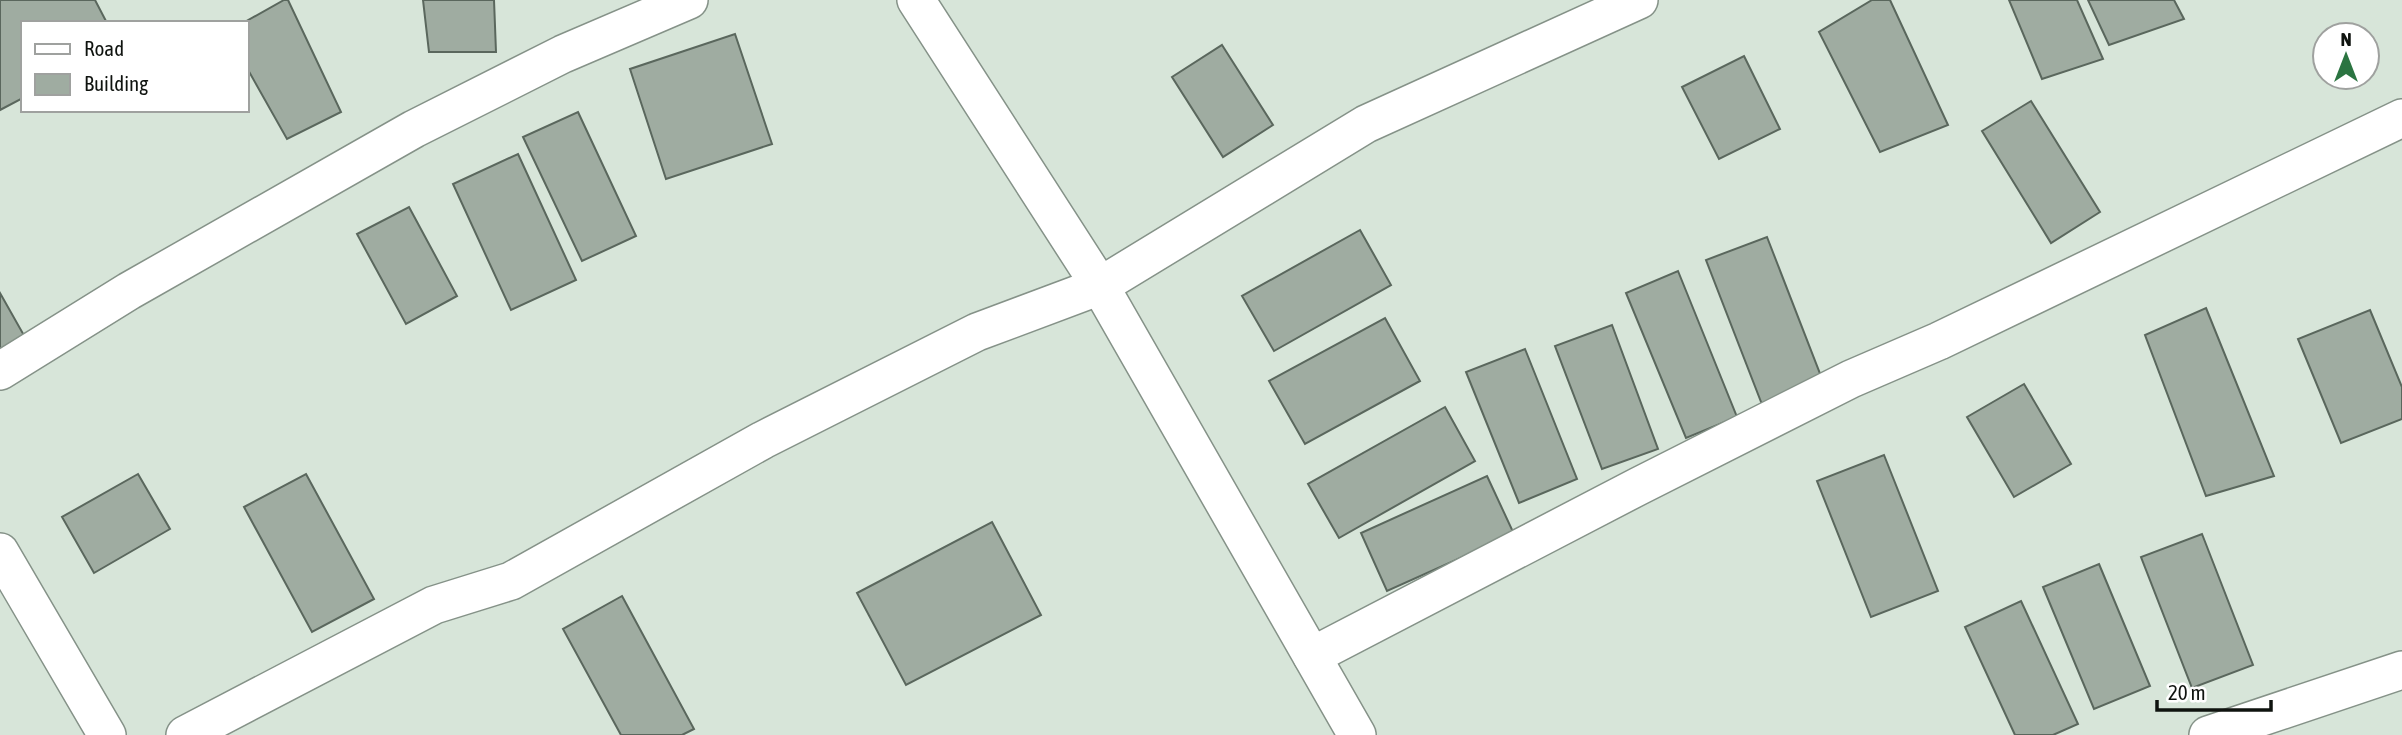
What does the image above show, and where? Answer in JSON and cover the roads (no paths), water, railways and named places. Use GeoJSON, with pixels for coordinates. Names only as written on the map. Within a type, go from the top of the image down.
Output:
{"type":"FeatureCollection","features":[{"type":"Feature","properties":{"kind":"street"},"geometry":{"type":"LineString","coordinates":[[0,371],[129,291],[414,129],[563,54],[688,0]]}},
{"type":"Feature","properties":{"kind":"street"},"geometry":{"type":"LineString","coordinates":[[916,0],[1100,286],[1357,735]]}},
{"type":"Feature","properties":{"kind":"street"},"geometry":{"type":"LineString","coordinates":[[185,735],[434,605],[511,581],[763,440],[977,332],[1100,286],[1366,124],[1639,0]]}},
{"type":"Feature","properties":{"kind":"street"},"geometry":{"type":"LineString","coordinates":[[1312,656],[1639,486],[1839,386],[1939,341],[2402,118]]}},
{"type":"Feature","properties":{"kind":"street"},"geometry":{"type":"LineString","coordinates":[[0,552],[107,735]]}},
{"type":"Feature","properties":{"kind":"street"},"geometry":{"type":"LineString","coordinates":[[2208,735],[2402,670]]}}]}
